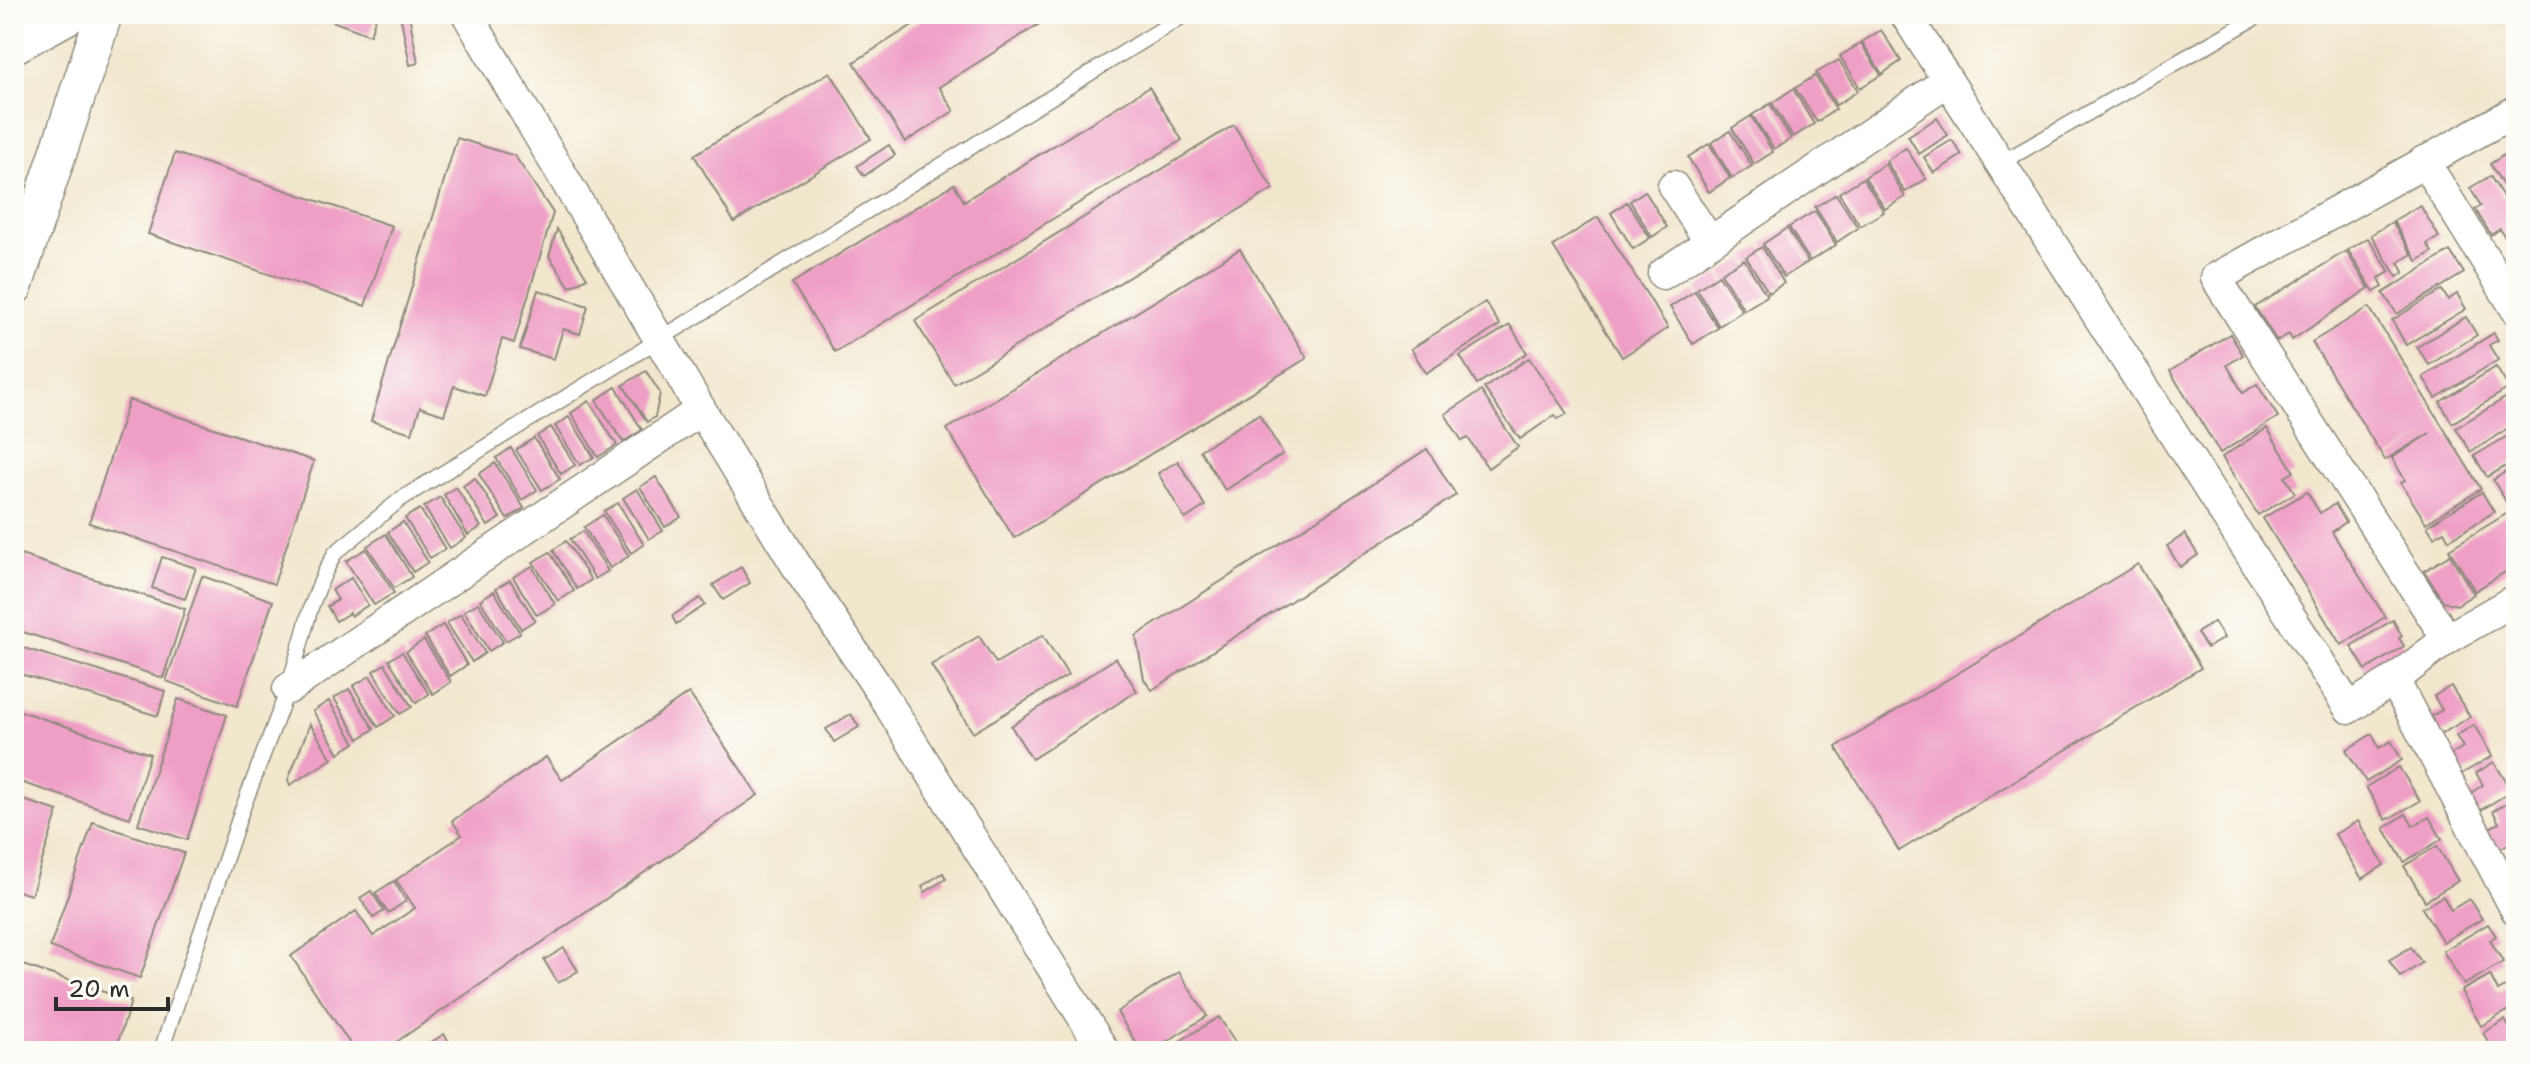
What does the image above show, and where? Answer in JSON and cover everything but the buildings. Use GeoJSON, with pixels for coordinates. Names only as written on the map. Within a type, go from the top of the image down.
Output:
{"type":"FeatureCollection","features":[{"type":"Feature","properties":{"kind":"street"},"geometry":{"type":"LineString","coordinates":[[14,45],[71,14]]}},
{"type":"Feature","properties":{"kind":"street"},"geometry":{"type":"LineString","coordinates":[[14,287],[104,14]]}},
{"type":"Feature","properties":{"kind":"street"},"geometry":{"type":"LineString","coordinates":[[467,14],[801,573],[891,708],[1104,1051]]}},
{"type":"Feature","properties":{"kind":"street"},"geometry":{"type":"LineString","coordinates":[[1905,14],[2349,708],[2394,680],[2447,639],[2516,599]]}},
{"type":"Feature","properties":{"kind":"street"},"geometry":{"type":"LineString","coordinates":[[1663,274],[1946,82]]}},
{"type":"Feature","properties":{"kind":"street"},"geometry":{"type":"LineString","coordinates":[[2447,639],[2216,278],[2516,111]]}},
{"type":"Feature","properties":{"kind":"street"},"geometry":{"type":"LineString","coordinates":[[2424,161],[2516,309]]}},
{"type":"Feature","properties":{"kind":"street"},"geometry":{"type":"LineString","coordinates":[[1673,186],[1710,242]]}},
{"type":"Feature","properties":{"kind":"street"},"geometry":{"type":"LineString","coordinates":[[288,689],[701,410]]}},
{"type":"Feature","properties":{"kind":"street"},"geometry":{"type":"LineString","coordinates":[[2394,680],[2516,910]]}},
{"type":"Feature","properties":{"kind":"lane"},"geometry":{"type":"LineString","coordinates":[[161,1051],[242,810],[288,689],[311,607],[335,553],[401,499],[1186,14]]}},
{"type":"Feature","properties":{"kind":"lane"},"geometry":{"type":"LineString","coordinates":[[1999,164],[2262,14]]}}]}
